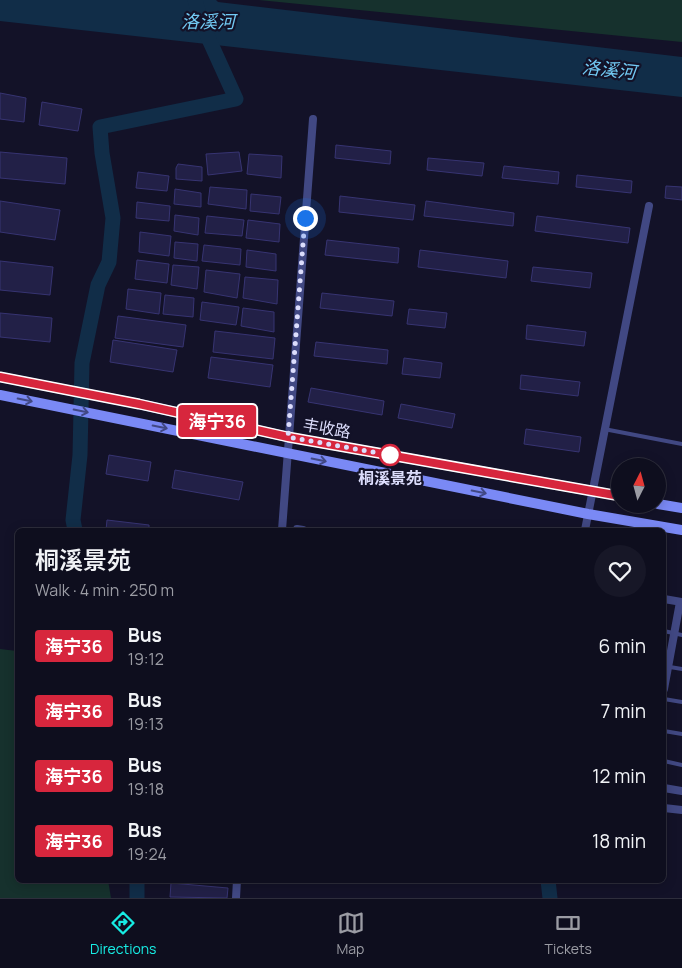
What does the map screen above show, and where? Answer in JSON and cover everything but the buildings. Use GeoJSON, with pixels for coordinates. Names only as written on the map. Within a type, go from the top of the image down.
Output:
{"type":"FeatureCollection","features":[{"type":"Feature","properties":{"kind":"main road","name":"丰收路"},"geometry":{"type":"LineString","coordinates":[[0,377],[139,404],[288,437],[611,494]]}},
{"type":"Feature","properties":{"kind":"main road","name":"丰收路"},"geometry":{"type":"LineString","coordinates":[[0,395],[588,514],[682,530]]}},
{"type":"Feature","properties":{"kind":"main road"},"geometry":{"type":"LineString","coordinates":[[666,505],[682,508]]}},
{"type":"Feature","properties":{"kind":"street"},"geometry":{"type":"LineString","coordinates":[[282,528],[313,119]]}},
{"type":"Feature","properties":{"kind":"street"},"geometry":{"type":"LineString","coordinates":[[585,528],[649,206]]}},
{"type":"Feature","properties":{"kind":"street"},"geometry":{"type":"LineString","coordinates":[[666,599],[681,602],[678,634],[666,666]]}},
{"type":"Feature","properties":{"kind":"street"},"geometry":{"type":"LineString","coordinates":[[666,788],[682,791]]}},
{"type":"Feature","properties":{"kind":"street"},"geometry":{"type":"LineString","coordinates":[[666,808],[682,810]]}},
{"type":"Feature","properties":{"kind":"street"},"geometry":{"type":"LineString","coordinates":[[236,898],[237,883]]}},
{"type":"Feature","properties":{"kind":"lane"},"geometry":{"type":"LineString","coordinates":[[604,429],[682,444]]}},
{"type":"Feature","properties":{"kind":"lane"},"geometry":{"type":"LineString","coordinates":[[666,666],[682,669]]}},
{"type":"Feature","properties":{"kind":"lane"},"geometry":{"type":"LineString","coordinates":[[666,699],[682,702]]}},
{"type":"Feature","properties":{"kind":"lane"},"geometry":{"type":"LineString","coordinates":[[666,731],[682,734]]}},
{"type":"Feature","properties":{"kind":"lane"},"geometry":{"type":"LineString","coordinates":[[666,762],[682,765]]}},
{"type":"Feature","properties":{"kind":"green space"},"geometry":{"type":"Polygon","coordinates":[[[259,0],[682,0],[682,42],[259,0]]]}},
{"type":"Feature","properties":{"kind":"green space"},"geometry":{"type":"Polygon","coordinates":[[[0,649],[15,651],[15,883],[108,883],[111,898],[0,898],[0,649]]]}},
{"type":"Feature","properties":{"kind":"water","name":"洛溪河"},"geometry":{"type":"Polygon","coordinates":[[[0,0],[216,0],[218,2],[682,57],[682,97],[0,21],[0,0]]]}},
{"type":"Feature","properties":{"kind":"waterway"},"geometry":{"type":"LineString","coordinates":[[75,528],[73,520],[80,455],[82,363],[98,285],[109,262],[113,218],[102,153],[100,127],[236,99],[202,24],[195,0]]}},
{"type":"Feature","properties":{"kind":"waterway"},"geometry":{"type":"LineString","coordinates":[[137,883],[137,898]]}},
{"type":"Feature","properties":{"kind":"waterway"},"geometry":{"type":"LineString","coordinates":[[548,883],[550,898]]}},
{"type":"Feature","properties":{"kind":"bus line","name":"海宁36"},"geometry":{"type":"LineString","coordinates":[[0,377],[139,404],[288,437],[611,494]]}},
{"type":"Feature","properties":{"kind":"place","name":"桐溪景苑"},"geometry":{"type":"Point","coordinates":[390,455]}},
{"type":"Feature","properties":{"kind":"route"},"geometry":{"type":"LineString","coordinates":[[305,218],[288,437],[390,455]]}}]}
